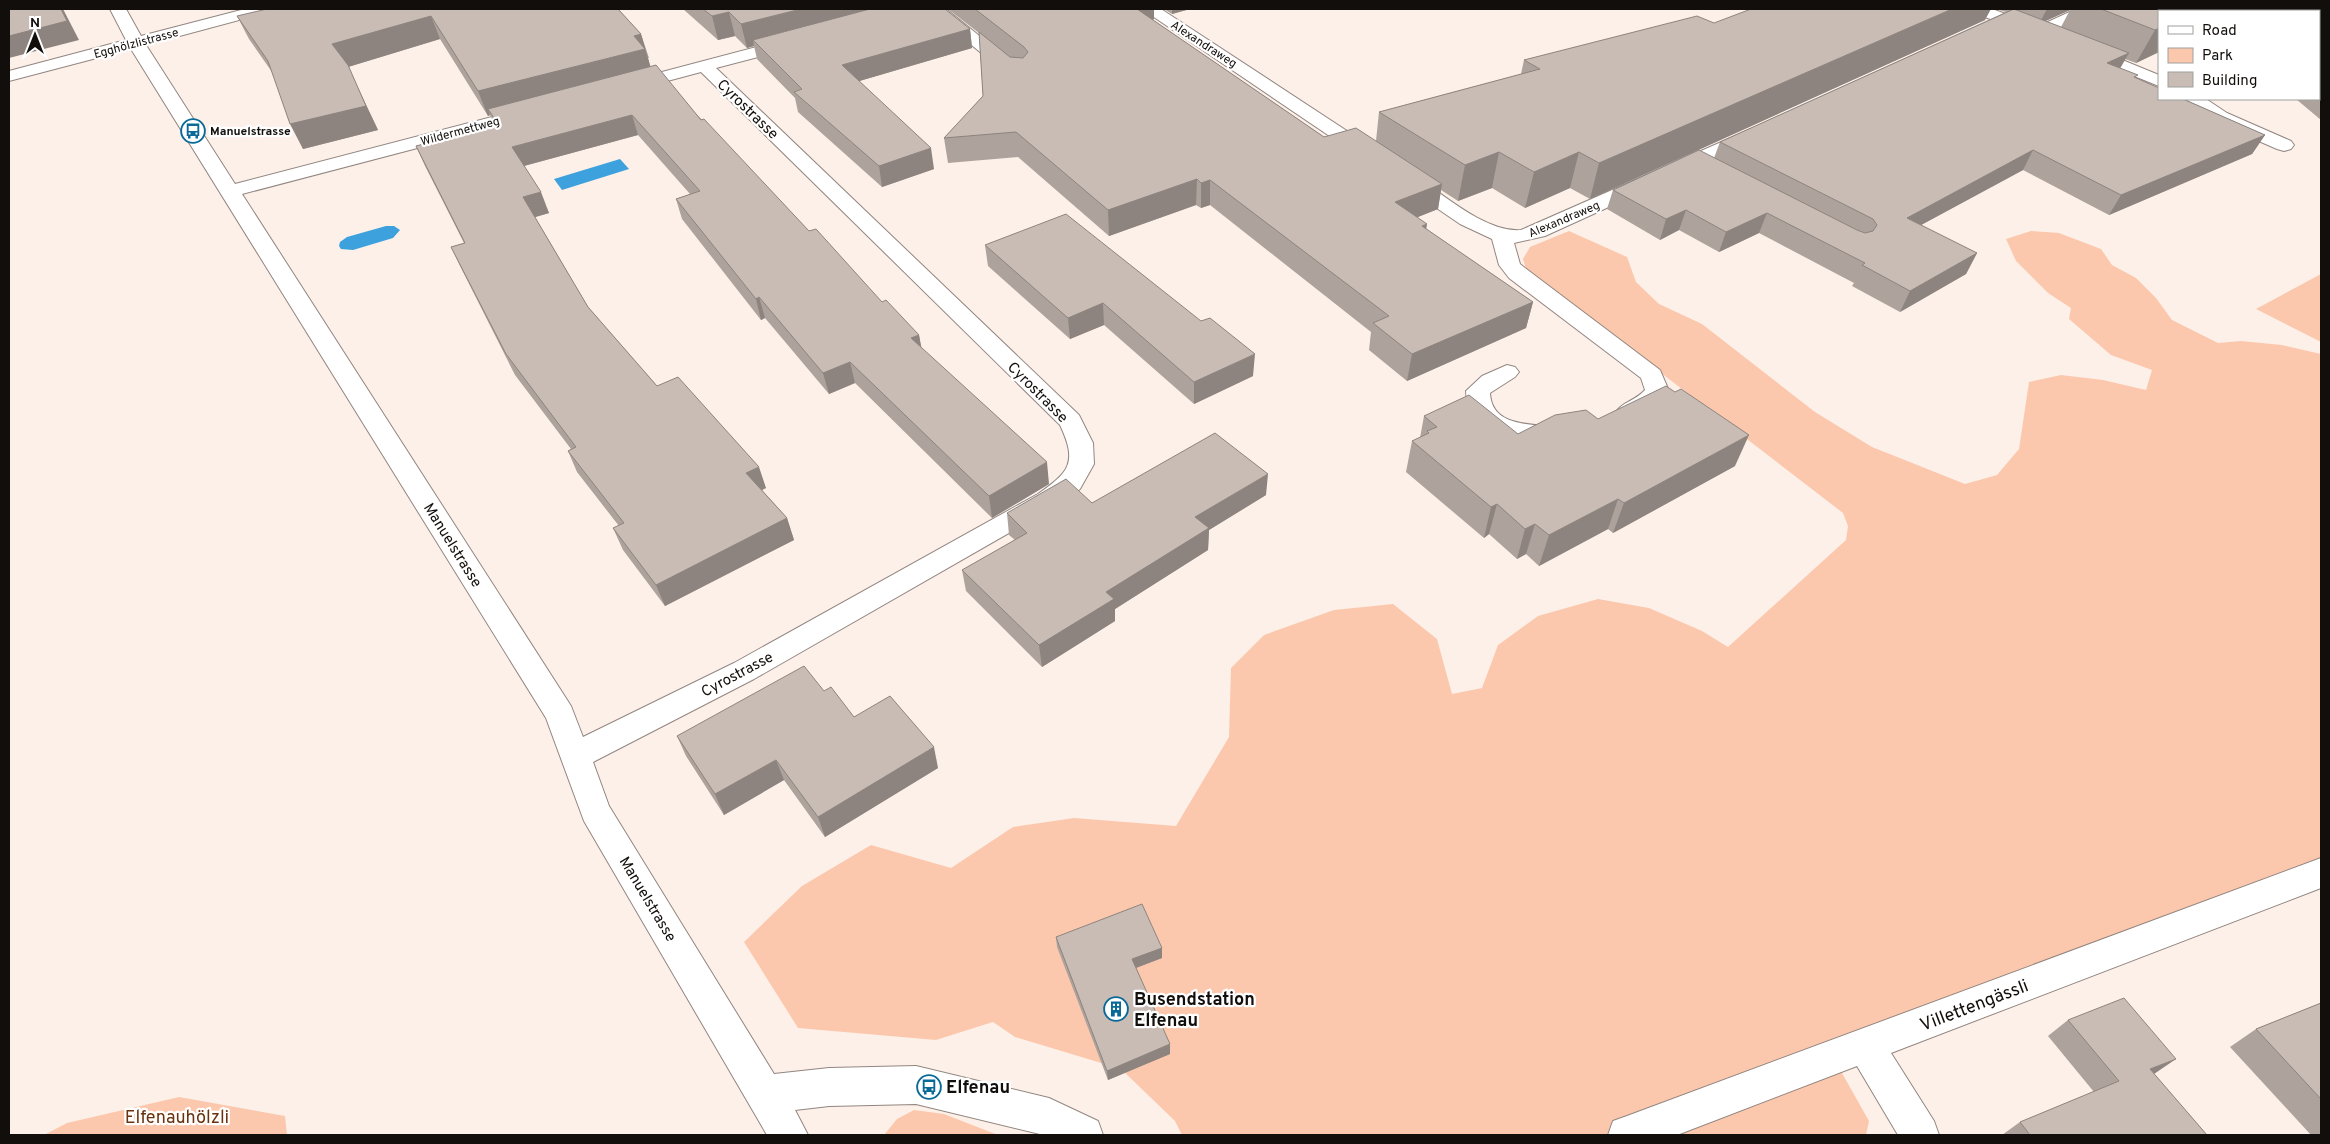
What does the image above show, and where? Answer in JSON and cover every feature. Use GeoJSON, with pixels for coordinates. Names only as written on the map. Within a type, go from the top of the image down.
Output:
{"type":"FeatureCollection","features":[{"type":"Feature","properties":{"kind":"street","name":"Manuelstrasse"},"geometry":{"type":"LineString","coordinates":[[118,9],[136,43],[232,192],[560,715],[595,811],[788,1135]]}},
{"type":"Feature","properties":{"kind":"street","name":"Egghölzlistrasse"},"geometry":{"type":"LineString","coordinates":[[9,76],[262,9]]}},
{"type":"Feature","properties":{"kind":"street"},"geometry":{"type":"LineString","coordinates":[[936,9],[1019,76]]}},
{"type":"Feature","properties":{"kind":"street","name":"Alexandraweg"},"geometry":{"type":"LineString","coordinates":[[1150,9],[1479,226],[1502,236],[1522,236],[1538,232],[1702,166],[1769,127]]}},
{"type":"Feature","properties":{"kind":"street"},"geometry":{"type":"LineString","coordinates":[[1977,9],[2040,32],[2158,81]]}},
{"type":"Feature","properties":{"kind":"street"},"geometry":{"type":"LineString","coordinates":[[2040,32],[2088,9]]}},
{"type":"Feature","properties":{"kind":"street"},"geometry":{"type":"LineString","coordinates":[[1983,30],[2005,19]]}},
{"type":"Feature","properties":{"kind":"street"},"geometry":{"type":"LineString","coordinates":[[617,89],[807,39]]}},
{"type":"Feature","properties":{"kind":"street","name":"Cyrostrasse"},"geometry":{"type":"LineString","coordinates":[[575,756],[744,671],[990,534],[1047,500],[1070,483],[1081,464],[1081,443],[1070,421],[704,66]]}},
{"type":"Feature","properties":{"kind":"street"},"geometry":{"type":"LineString","coordinates":[[2196,100],[2220,117],[2284,144]]}},
{"type":"Feature","properties":{"kind":"street","name":"Wildermettweg"},"geometry":{"type":"LineString","coordinates":[[232,192],[550,107]]}},
{"type":"Feature","properties":{"kind":"street"},"geometry":{"type":"LineString","coordinates":[[1502,236],[1510,264],[1517,273],[1652,375],[1657,391],[1646,404],[1607,420]]}},
{"type":"Feature","properties":{"kind":"street"},"geometry":{"type":"LineString","coordinates":[[1507,372],[1490,381],[1478,391],[1479,406],[1494,422],[1523,433],[1561,435],[1579,429]]}},
{"type":"Feature","properties":{"kind":"street","name":"Villettengässli"},"geometry":{"type":"LineString","coordinates":[[1627,1135],[2321,873]]}},
{"type":"Feature","properties":{"kind":"street"},"geometry":{"type":"LineString","coordinates":[[1866,1046],[1920,1135]]}},
{"type":"Feature","properties":{"kind":"street"},"geometry":{"type":"LineString","coordinates":[[765,1094],[829,1088],[916,1085],[1049,1117],[1084,1135]]}},
{"type":"Feature","properties":{"kind":"green space"},"geometry":{"type":"Polygon","coordinates":[[[1569,231],[1627,257],[1636,282],[1659,304],[1702,324],[1815,412],[1872,447],[1965,484],[1997,475],[2019,449],[2029,382],[2061,375],[2103,380],[2146,390],[2152,370],[2111,355],[2069,319],[2071,308],[2048,293],[2016,261],[2006,239],[2031,231],[2059,233],[2101,249],[2112,265],[2136,278],[2156,298],[2172,320],[2218,343],[2241,341],[2282,345],[2321,354],[2321,862],[1829,1050],[1869,1121],[1866,1135],[1182,1135],[1175,1121],[1121,1069],[1015,1037],[993,1022],[936,1040],[798,1028],[744,942],[802,886],[871,845],[951,868],[1013,827],[1074,818],[1176,826],[1229,737],[1231,668],[1264,635],[1334,610],[1393,604],[1437,639],[1452,694],[1482,688],[1498,645],[1538,616],[1598,599],[1649,608],[1702,631],[1728,647],[1846,540],[1848,526],[1843,513],[1526,269],[1523,259],[1530,247],[1569,231]]]}},
{"type":"Feature","properties":{"kind":"green space"},"geometry":{"type":"Polygon","coordinates":[[[2321,274],[2321,342],[2256,309],[2321,274]]]}},
{"type":"Feature","properties":{"kind":"green space","name":"Elfenauhölzli"},"geometry":{"type":"Polygon","coordinates":[[[179,1097],[285,1116],[287,1135],[44,1135],[67,1123],[179,1097]]]}},
{"type":"Feature","properties":{"kind":"green space"},"geometry":{"type":"Polygon","coordinates":[[[914,1110],[944,1114],[998,1135],[884,1135],[897,1119],[914,1110]]]}},
{"type":"Feature","properties":{"kind":"water"},"geometry":{"type":"Polygon","coordinates":[[[620,159],[629,169],[562,190],[554,179],[620,159]]]}},
{"type":"Feature","properties":{"kind":"water"},"geometry":{"type":"Polygon","coordinates":[[[386,226],[394,226],[400,230],[393,238],[353,250],[341,249],[339,246],[340,242],[347,237],[386,226]]]}},
{"type":"Feature","properties":{"kind":"building"},"geometry":{"type":"Polygon","coordinates":[[[9,9],[61,9],[67,21],[9,36],[9,9]]]}},
{"type":"Feature","properties":{"kind":"building"},"geometry":{"type":"Polygon","coordinates":[[[267,9],[618,9],[641,34],[634,36],[645,49],[478,91],[431,16],[332,44],[348,65],[366,106],[290,124],[268,61],[237,16],[267,9]]]}},
{"type":"Feature","properties":{"kind":"building"},"geometry":{"type":"Polygon","coordinates":[[[703,9],[801,9],[741,24],[729,12],[712,16],[703,9]]]}},
{"type":"Feature","properties":{"kind":"building"},"geometry":{"type":"Polygon","coordinates":[[[870,9],[945,9],[970,29],[842,65],[931,148],[879,166],[794,92],[802,89],[753,40],[870,9]]]}},
{"type":"Feature","properties":{"kind":"building"},"geometry":{"type":"Polygon","coordinates":[[[975,9],[1137,9],[1324,137],[1356,128],[1442,184],[1395,202],[1427,224],[1422,226],[1533,302],[1412,354],[1373,323],[1389,316],[1210,180],[1201,183],[1197,179],[1108,210],[1016,132],[944,138],[983,96],[979,32],[1010,57],[1023,58],[1028,52],[975,9]]]}},
{"type":"Feature","properties":{"kind":"building"},"geometry":{"type":"Polygon","coordinates":[[[1751,9],[1952,9],[1599,163],[1579,152],[1534,172],[1499,152],[1465,165],[1379,112],[1540,69],[1524,60],[1697,16],[1714,23],[1751,9]]]}},
{"type":"Feature","properties":{"kind":"building"},"geometry":{"type":"Polygon","coordinates":[[[2014,9],[2129,53],[2107,63],[2138,75],[2134,77],[2158,88],[2158,100],[2185,100],[2265,135],[2121,195],[2033,150],[1907,218],[1977,253],[1910,291],[1862,265],[1865,263],[1767,213],[1726,232],[1686,210],[1666,219],[1613,190],[1699,150],[1857,230],[1865,233],[1873,231],[1877,225],[1873,219],[1720,142],[2014,9]]]}},
{"type":"Feature","properties":{"kind":"building"},"geometry":{"type":"Polygon","coordinates":[[[2101,9],[2199,9],[2158,10],[2158,28],[2155,30],[2101,9]]]}},
{"type":"Feature","properties":{"kind":"building"},"geometry":{"type":"Polygon","coordinates":[[[2320,33],[2321,33],[2320,64],[2320,33]]]}},
{"type":"Feature","properties":{"kind":"building"},"geometry":{"type":"Polygon","coordinates":[[[656,65],[701,120],[704,119],[809,231],[816,229],[882,302],[886,300],[919,335],[911,338],[1047,462],[989,496],[850,362],[823,373],[759,297],[756,299],[676,199],[700,191],[632,115],[512,147],[541,192],[523,197],[588,307],[657,386],[678,377],[759,467],[746,473],[787,518],[656,585],[613,528],[624,523],[568,451],[576,447],[506,354],[451,247],[465,243],[416,146],[498,124],[488,109],[656,65]]]}},
{"type":"Feature","properties":{"kind":"building"},"geometry":{"type":"Polygon","coordinates":[[[1066,214],[1201,321],[1210,318],[1255,354],[1194,382],[1103,303],[1068,318],[985,245],[1066,214]]]}},
{"type":"Feature","properties":{"kind":"building"},"geometry":{"type":"Polygon","coordinates":[[[1666,386],[1675,392],[1681,389],[1749,435],[1624,503],[1618,499],[1549,535],[1535,524],[1525,529],[1497,504],[1491,507],[1412,441],[1437,427],[1424,416],[1469,395],[1518,434],[1555,415],[1586,410],[1598,419],[1666,386]]]}},
{"type":"Feature","properties":{"kind":"building"},"geometry":{"type":"Polygon","coordinates":[[[1215,433],[1268,474],[1195,517],[1209,528],[1106,592],[1114,599],[1039,645],[962,570],[1027,533],[1007,513],[1066,479],[1092,503],[1215,433]]]}},
{"type":"Feature","properties":{"kind":"building"},"geometry":{"type":"Polygon","coordinates":[[[804,666],[824,691],[831,687],[854,717],[890,696],[934,747],[818,817],[776,760],[715,794],[677,736],[804,666]]]}},
{"type":"Feature","properties":{"kind":"building","name":"Busendstation Elfenau"},"geometry":{"type":"Polygon","coordinates":[[[1142,904],[1162,948],[1132,959],[1170,1044],[1107,1071],[1056,937],[1142,904]]]}},
{"type":"Feature","properties":{"kind":"building"},"geometry":{"type":"Polygon","coordinates":[[[2124,998],[2176,1059],[2150,1069],[2207,1135],[2030,1135],[2020,1122],[2119,1081],[2068,1020],[2124,998]]]}},
{"type":"Feature","properties":{"kind":"building"},"geometry":{"type":"Polygon","coordinates":[[[2321,1003],[2321,1099],[2256,1029],[2321,1003]]]}},
{"type":"Feature","properties":{"kind":"place","name":"Manuelstrasse"},"geometry":{"type":"Point","coordinates":[193,131]}},
{"type":"Feature","properties":{"kind":"place","name":"Busendstation Elfenau"},"geometry":{"type":"Point","coordinates":[1116,1009]}},
{"type":"Feature","properties":{"kind":"place","name":"Elfenau"},"geometry":{"type":"Point","coordinates":[929,1087]}}]}
